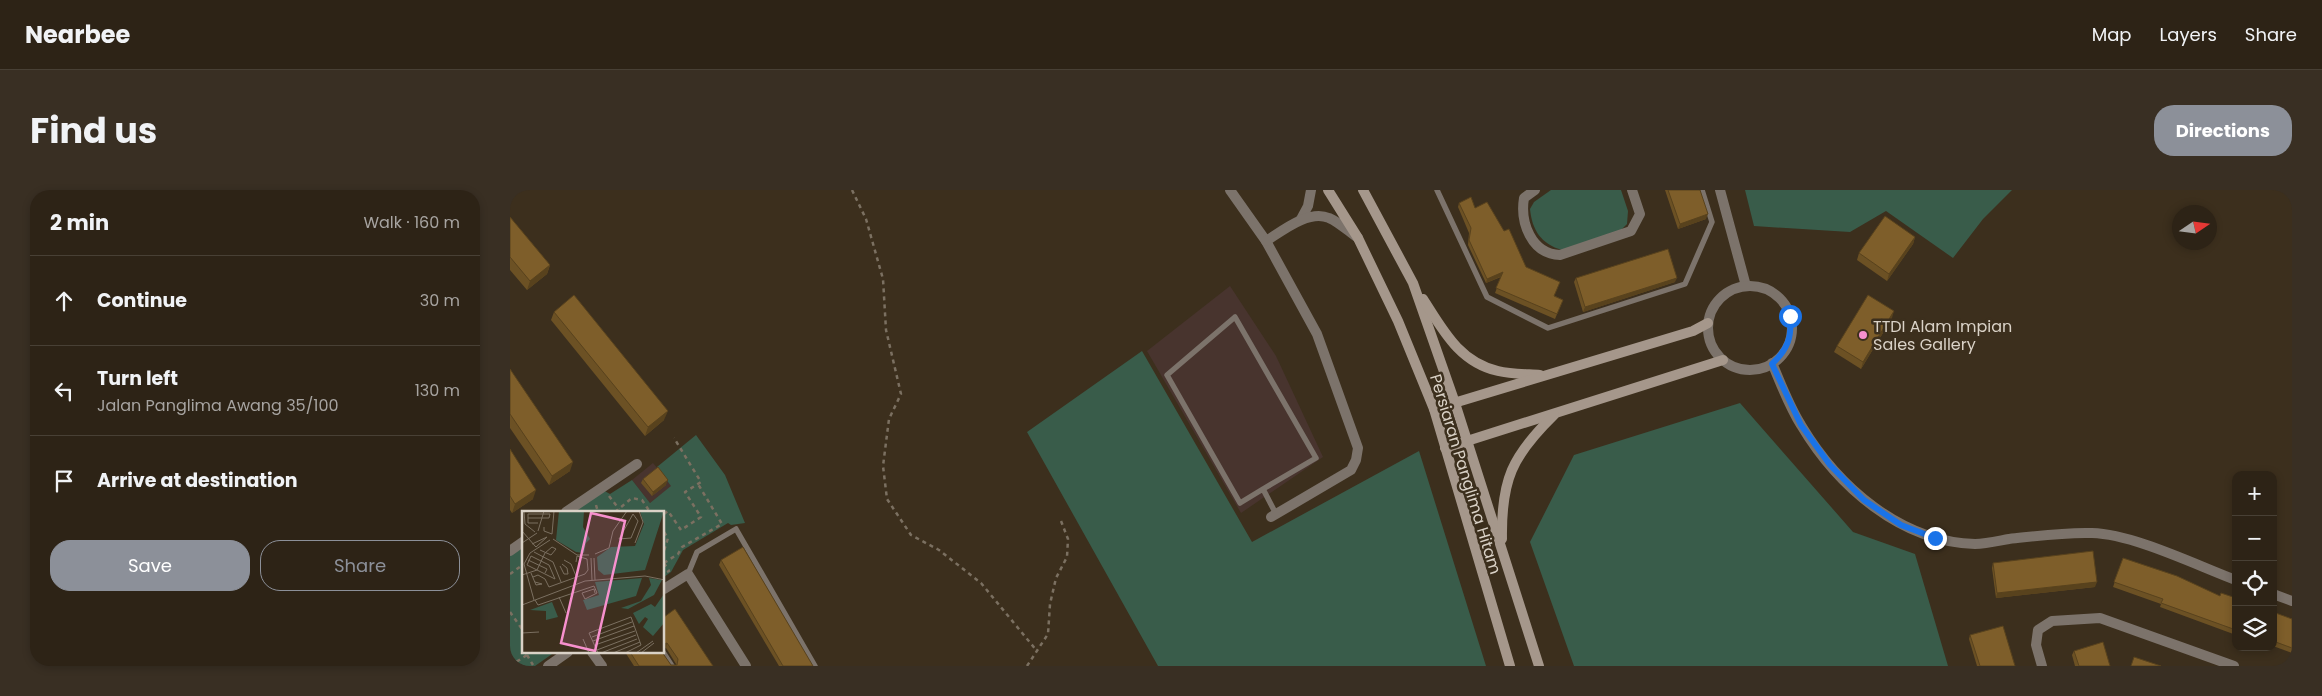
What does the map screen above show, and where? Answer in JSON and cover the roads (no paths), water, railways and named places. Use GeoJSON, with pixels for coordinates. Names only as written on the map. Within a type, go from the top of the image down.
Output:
{"type":"FeatureCollection","features":[{"type":"Feature","properties":{"kind":"main road","name":"Persiaran Panglima Hitam"},"geometry":{"type":"LineString","coordinates":[[1328,190],[1358,238],[1398,321],[1434,409],[1510,666]]}},
{"type":"Feature","properties":{"kind":"main road","name":"Persiaran Panglima Hitam"},"geometry":{"type":"LineString","coordinates":[[1363,190],[1413,283],[1455,403],[1539,666]]}},
{"type":"Feature","properties":{"kind":"main road"},"geometry":{"type":"LineString","coordinates":[[1413,283],[1449,340],[1468,359],[1498,371],[1546,375]]}},
{"type":"Feature","properties":{"kind":"main road"},"geometry":{"type":"LineString","coordinates":[[1434,409],[1693,331],[1708,323]]}},
{"type":"Feature","properties":{"kind":"main road"},"geometry":{"type":"LineString","coordinates":[[1445,448],[1723,360]]}},
{"type":"Feature","properties":{"kind":"main road"},"geometry":{"type":"LineString","coordinates":[[1503,551],[1502,506],[1508,475],[1525,447],[1557,413]]}},
{"type":"Feature","properties":{"kind":"street"},"geometry":{"type":"LineString","coordinates":[[1230,190],[1266,241],[1317,334],[1358,448],[1356,460],[1351,470],[1274,515]]}},
{"type":"Feature","properties":{"kind":"street"},"geometry":{"type":"LineString","coordinates":[[1301,219],[1308,206],[1312,190]]}},
{"type":"Feature","properties":{"kind":"street"},"geometry":{"type":"LineString","coordinates":[[1534,190],[1524,198],[1522,213],[1527,231],[1538,247],[1550,255],[1560,255],[1631,231],[1640,214],[1632,190]]}},
{"type":"Feature","properties":{"kind":"street"},"geometry":{"type":"LineString","coordinates":[[1720,190],[1746,286]]}},
{"type":"Feature","properties":{"kind":"street"},"geometry":{"type":"LineString","coordinates":[[1266,241],[1301,219],[1328,217],[1358,238]]}},
{"type":"Feature","properties":{"kind":"street"},"geometry":{"type":"LineString","coordinates":[[1746,286],[1760,287],[1773,293],[1783,303],[1790,316],[1791,330],[1788,343],[1782,355],[1772,364],[1760,369],[1747,370],[1734,367],[1723,360],[1714,350],[1709,337],[1708,323],[1712,310],[1720,298],[1732,290],[1746,286]]}},
{"type":"Feature","properties":{"kind":"street"},"geometry":{"type":"LineString","coordinates":[[1772,364],[1801,425],[1830,465],[1864,500],[1901,525],[1935,538],[1976,544],[2050,534],[2094,532],[2129,539],[2232,578]]}},
{"type":"Feature","properties":{"kind":"street"},"geometry":{"type":"LineString","coordinates":[[567,511],[637,464]]}},
{"type":"Feature","properties":{"kind":"street"},"geometry":{"type":"LineString","coordinates":[[510,551],[522,542]]}},
{"type":"Feature","properties":{"kind":"street"},"geometry":{"type":"LineString","coordinates":[[665,588],[688,574],[746,666]]}},
{"type":"Feature","properties":{"kind":"street"},"geometry":{"type":"LineString","coordinates":[[2277,595],[2292,601]]}},
{"type":"Feature","properties":{"kind":"street"},"geometry":{"type":"LineString","coordinates":[[2042,666],[2036,645],[2038,630],[2052,622],[2100,618],[2234,666]]}},
{"type":"Feature","properties":{"kind":"street"},"geometry":{"type":"LineString","coordinates":[[548,666],[567,653]]}},
{"type":"Feature","properties":{"kind":"street"},"geometry":{"type":"LineString","coordinates":[[593,653],[602,666]]}},
{"type":"Feature","properties":{"kind":"lane"},"geometry":{"type":"LineString","coordinates":[[1437,190],[1487,297],[1548,328],[1685,284],[1712,222],[1702,190]]}},
{"type":"Feature","properties":{"kind":"lane"},"geometry":{"type":"LineString","coordinates":[[1235,317],[1316,458],[1263,490],[1240,503],[1167,375],[1235,317]]}},
{"type":"Feature","properties":{"kind":"lane"},"geometry":{"type":"LineString","coordinates":[[1263,490],[1274,515]]}},
{"type":"Feature","properties":{"kind":"lane"},"geometry":{"type":"LineString","coordinates":[[688,574],[697,552],[736,529],[815,666]]}},
{"type":"Feature","properties":{"kind":"lane"},"geometry":{"type":"LineString","coordinates":[[664,653],[672,666]]}},
{"type":"Feature","properties":{"kind":"place","name":"TTDI Alam Impian Sales Gallery"},"geometry":{"type":"Point","coordinates":[1863,335]}}]}
